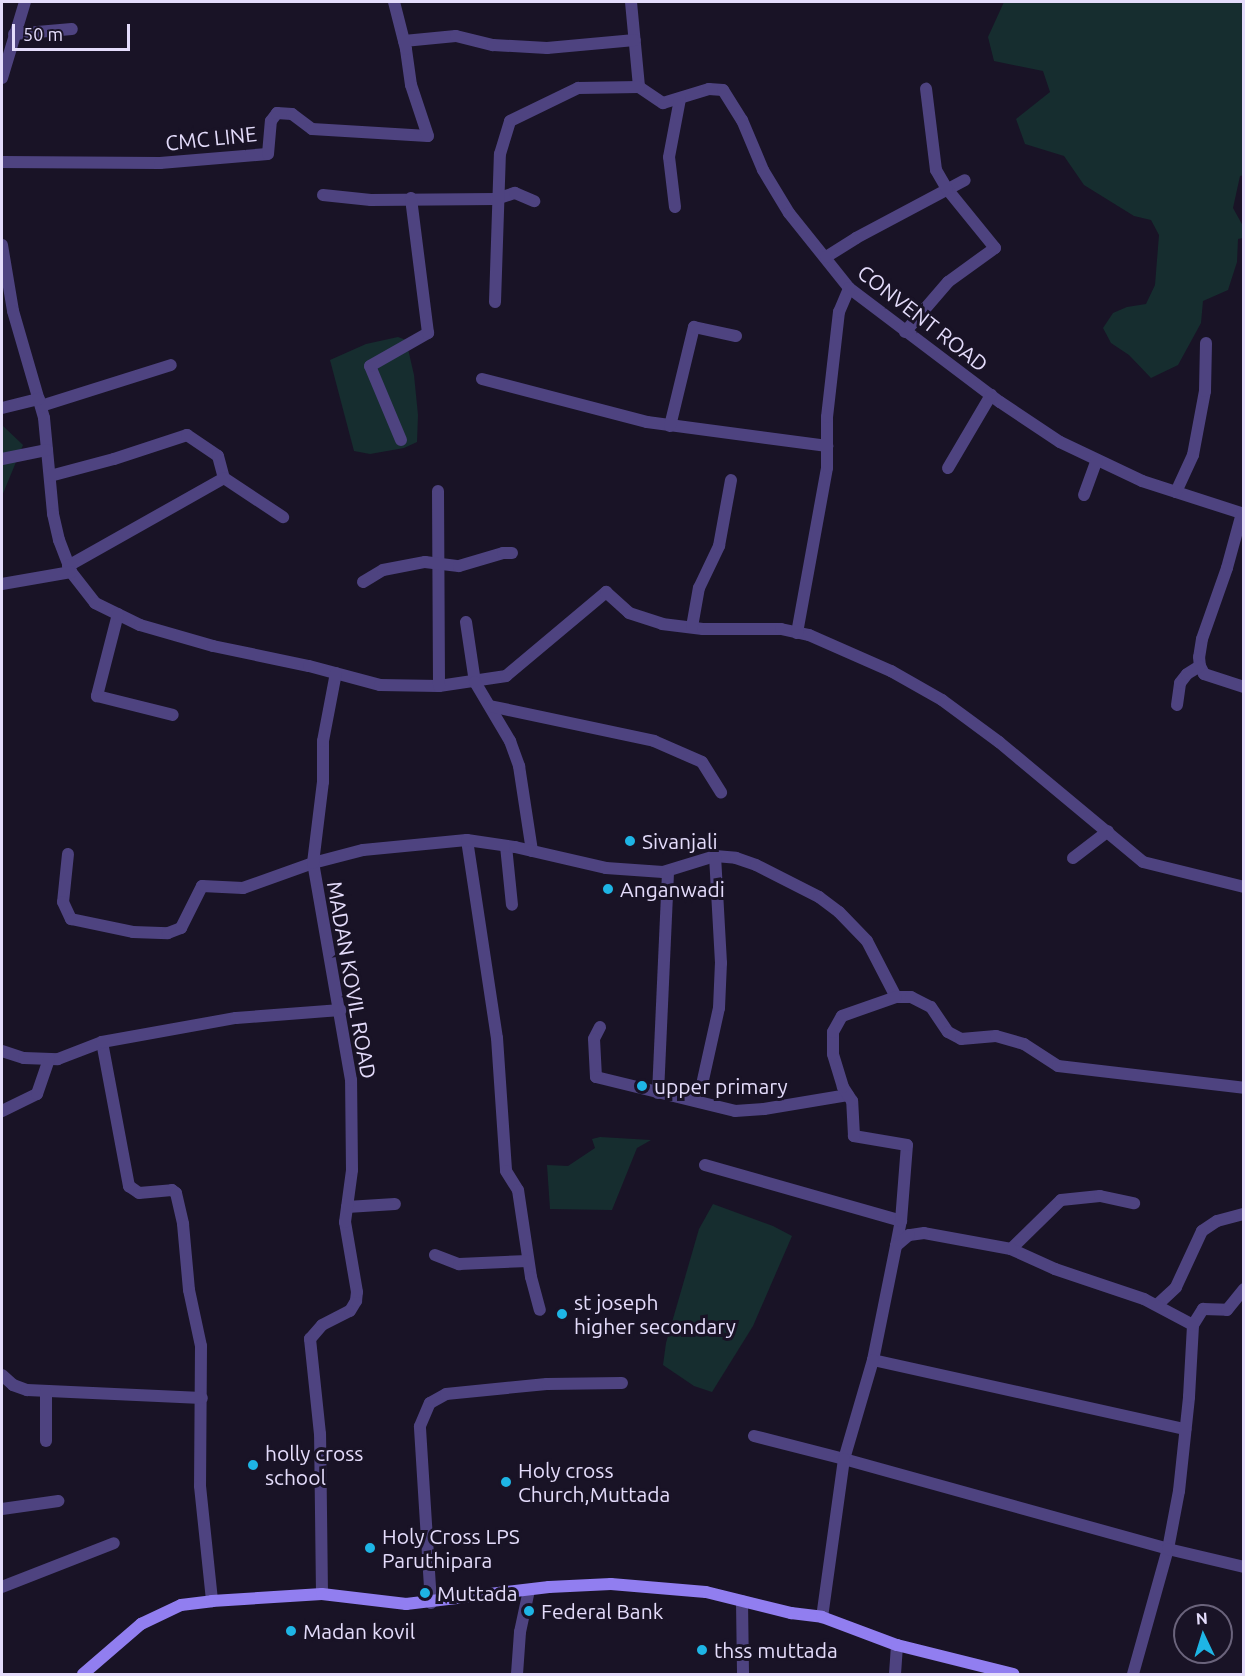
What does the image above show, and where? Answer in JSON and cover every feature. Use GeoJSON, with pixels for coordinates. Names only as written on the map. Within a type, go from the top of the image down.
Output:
{"type":"FeatureCollection","features":[{"type":"Feature","properties":{"kind":"main road"},"geometry":{"type":"LineString","coordinates":[[83,1674],[141,1624],[181,1605],[212,1600],[322,1594],[406,1604],[431,1603],[529,1590],[611,1584],[705,1592],[822,1617],[897,1645],[1013,1674]]}},
{"type":"Feature","properties":{"kind":"street"},"geometry":{"type":"LineString","coordinates":[[2,78],[25,2]]}},
{"type":"Feature","properties":{"kind":"street","name":"CMC LINE"},"geometry":{"type":"LineString","coordinates":[[2,162],[159,163],[268,154],[271,121],[277,113],[292,114],[312,129],[429,136],[411,85],[404,41],[394,2]]}},
{"type":"Feature","properties":{"kind":"street"},"geometry":{"type":"LineString","coordinates":[[495,302],[496,199],[500,154],[510,121],[578,88],[639,87],[631,2]]}},
{"type":"Feature","properties":{"kind":"street"},"geometry":{"type":"LineString","coordinates":[[14,34],[72,29]]}},
{"type":"Feature","properties":{"kind":"street"},"geometry":{"type":"LineString","coordinates":[[404,41],[456,36],[492,45],[547,48],[635,40]]}},
{"type":"Feature","properties":{"kind":"street","name":"CONVENT ROAD"},"geometry":{"type":"LineString","coordinates":[[639,87],[663,103],[709,89],[723,90],[731,99],[768,178],[789,213],[826,256],[837,276],[905,332],[991,395],[1060,442],[1097,460],[1142,481],[1243,513]]}},
{"type":"Feature","properties":{"kind":"street"},"geometry":{"type":"LineString","coordinates":[[905,332],[948,282],[995,248],[947,189],[936,170],[926,89]]}},
{"type":"Feature","properties":{"kind":"street"},"geometry":{"type":"LineString","coordinates":[[675,207],[669,157],[680,99]]}},
{"type":"Feature","properties":{"kind":"street"},"geometry":{"type":"LineString","coordinates":[[826,256],[965,180]]}},
{"type":"Feature","properties":{"kind":"street"},"geometry":{"type":"LineString","coordinates":[[323,195],[371,200],[496,199],[515,193],[534,201]]}},
{"type":"Feature","properties":{"kind":"street"},"geometry":{"type":"LineString","coordinates":[[401,440],[370,366],[428,333],[411,198]]}},
{"type":"Feature","properties":{"kind":"street"},"geometry":{"type":"LineString","coordinates":[[2,245],[14,311],[40,402],[53,514],[69,569],[94,603],[140,625],[213,646],[380,685],[439,686],[506,676],[606,592],[629,613],[662,624],[781,629],[809,635],[891,671],[942,700],[1108,831],[1121,846],[1143,862],[1244,887]]}},
{"type":"Feature","properties":{"kind":"street"},"geometry":{"type":"LineString","coordinates":[[797,633],[827,468],[827,417],[839,312],[849,288]]}},
{"type":"Feature","properties":{"kind":"street"},"geometry":{"type":"LineString","coordinates":[[670,426],[694,327],[736,336]]}},
{"type":"Feature","properties":{"kind":"street"},"geometry":{"type":"LineString","coordinates":[[1176,492],[1193,455],[1205,391],[1206,343]]}},
{"type":"Feature","properties":{"kind":"street"},"geometry":{"type":"LineString","coordinates":[[2,408],[40,402],[171,365]]}},
{"type":"Feature","properties":{"kind":"street"},"geometry":{"type":"LineString","coordinates":[[482,379],[646,422],[827,446]]}},
{"type":"Feature","properties":{"kind":"street"},"geometry":{"type":"LineString","coordinates":[[948,468],[991,395]]}},
{"type":"Feature","properties":{"kind":"street"},"geometry":{"type":"LineString","coordinates":[[50,476],[114,459],[187,435],[218,456],[224,478],[283,517]]}},
{"type":"Feature","properties":{"kind":"street"},"geometry":{"type":"LineString","coordinates":[[2,459],[47,450]]}},
{"type":"Feature","properties":{"kind":"street"},"geometry":{"type":"LineString","coordinates":[[1084,495],[1097,460]]}},
{"type":"Feature","properties":{"kind":"street"},"geometry":{"type":"LineString","coordinates":[[2,584],[69,569],[224,478]]}},
{"type":"Feature","properties":{"kind":"street"},"geometry":{"type":"LineString","coordinates":[[692,627],[699,588],[719,546],[730,480]]}},
{"type":"Feature","properties":{"kind":"street"},"geometry":{"type":"LineString","coordinates":[[438,491],[439,686]]}},
{"type":"Feature","properties":{"kind":"street"},"geometry":{"type":"LineString","coordinates":[[1243,513],[1227,568],[1202,639],[1200,666],[1204,674],[1244,687]]}},
{"type":"Feature","properties":{"kind":"street"},"geometry":{"type":"LineString","coordinates":[[363,582],[383,570],[425,562],[459,566],[503,553],[512,554]]}},
{"type":"Feature","properties":{"kind":"street"},"geometry":{"type":"LineString","coordinates":[[118,614],[97,696],[174,715]]}},
{"type":"Feature","properties":{"kind":"street"},"geometry":{"type":"LineString","coordinates":[[466,622],[475,682],[510,741],[519,766],[532,851]]}},
{"type":"Feature","properties":{"kind":"street"},"geometry":{"type":"LineString","coordinates":[[1177,705],[1180,683],[1187,674],[1200,666]]}},
{"type":"Feature","properties":{"kind":"street","name":"MADAN KOVIL ROAD"},"geometry":{"type":"LineString","coordinates":[[322,1594],[320,1434],[310,1339],[322,1325],[350,1311],[356,1301],[345,1222],[354,1131],[351,1080],[341,1010],[320,915],[313,864],[323,782],[323,741],[336,673]]}},
{"type":"Feature","properties":{"kind":"street"},"geometry":{"type":"LineString","coordinates":[[490,706],[654,741],[702,762],[721,792]]}},
{"type":"Feature","properties":{"kind":"street"},"geometry":{"type":"LineString","coordinates":[[1073,858],[1108,831]]}},
{"type":"Feature","properties":{"kind":"street"},"geometry":{"type":"LineString","coordinates":[[467,840],[497,1038],[506,1171],[518,1190],[528,1261],[540,1310]]}},
{"type":"Feature","properties":{"kind":"street"},"geometry":{"type":"LineString","coordinates":[[69,854],[63,902],[71,919],[133,932],[168,933],[181,928],[202,886],[224,889],[243,888],[363,850],[467,840],[532,851],[606,868],[668,871],[715,856],[736,858],[756,864],[819,897],[839,912],[867,941],[896,997]]}},
{"type":"Feature","properties":{"kind":"street"},"geometry":{"type":"LineString","coordinates":[[506,846],[512,905]]}},
{"type":"Feature","properties":{"kind":"street"},"geometry":{"type":"LineString","coordinates":[[703,1080],[719,1008],[721,963],[715,856]]}},
{"type":"Feature","properties":{"kind":"street"},"geometry":{"type":"LineString","coordinates":[[658,1093],[668,871]]}},
{"type":"Feature","properties":{"kind":"street"},"geometry":{"type":"LineString","coordinates":[[822,1617],[844,1460],[873,1360],[901,1221],[907,1145],[854,1136],[852,1101],[843,1087],[833,1054],[833,1032],[842,1016],[896,997],[911,997],[931,1006],[948,1032],[961,1039],[996,1036],[1024,1044],[1058,1066],[1244,1088]]}},
{"type":"Feature","properties":{"kind":"street"},"geometry":{"type":"LineString","coordinates":[[2,1051],[24,1058],[58,1059],[102,1042],[236,1018],[341,1010]]}},
{"type":"Feature","properties":{"kind":"street"},"geometry":{"type":"LineString","coordinates":[[600,1026],[594,1039],[596,1077],[735,1111],[764,1109],[848,1095]]}},
{"type":"Feature","properties":{"kind":"street"},"geometry":{"type":"LineString","coordinates":[[102,1042],[129,1186],[139,1193],[172,1190],[176,1193],[183,1224],[189,1290],[201,1346],[200,1486],[212,1600]]}},
{"type":"Feature","properties":{"kind":"street"},"geometry":{"type":"LineString","coordinates":[[2,1111],[37,1094],[49,1059]]}},
{"type":"Feature","properties":{"kind":"street"},"geometry":{"type":"LineString","coordinates":[[705,1165],[901,1221]]}},
{"type":"Feature","properties":{"kind":"street"},"geometry":{"type":"LineString","coordinates":[[1011,1249],[1061,1200],[1100,1196],[1134,1203]]}},
{"type":"Feature","properties":{"kind":"street"},"geometry":{"type":"LineString","coordinates":[[347,1207],[395,1204]]}},
{"type":"Feature","properties":{"kind":"street"},"geometry":{"type":"LineString","coordinates":[[1157,1305],[1176,1287],[1202,1231],[1217,1221],[1244,1214]]}},
{"type":"Feature","properties":{"kind":"street"},"geometry":{"type":"LineString","coordinates":[[896,1246],[909,1235],[924,1233],[1011,1249],[1055,1269],[1157,1305],[1193,1325]]}},
{"type":"Feature","properties":{"kind":"street"},"geometry":{"type":"LineString","coordinates":[[435,1255],[459,1264],[528,1261]]}},
{"type":"Feature","properties":{"kind":"street"},"geometry":{"type":"LineString","coordinates":[[1132,1674],[1168,1549],[1179,1491],[1193,1325],[1203,1309],[1227,1310],[1244,1289]]}},
{"type":"Feature","properties":{"kind":"street"},"geometry":{"type":"LineString","coordinates":[[873,1360],[1185,1429]]}},
{"type":"Feature","properties":{"kind":"street"},"geometry":{"type":"LineString","coordinates":[[2,1375],[13,1385],[46,1392],[202,1398]]}},
{"type":"Feature","properties":{"kind":"street"},"geometry":{"type":"LineString","coordinates":[[431,1603],[420,1426],[430,1403],[446,1394],[524,1386],[622,1383]]}},
{"type":"Feature","properties":{"kind":"street"},"geometry":{"type":"LineString","coordinates":[[46,1392],[46,1441]]}},
{"type":"Feature","properties":{"kind":"street"},"geometry":{"type":"LineString","coordinates":[[754,1436],[1168,1549],[1244,1567]]}},
{"type":"Feature","properties":{"kind":"street"},"geometry":{"type":"LineString","coordinates":[[2,1509],[58,1501]]}},
{"type":"Feature","properties":{"kind":"street"},"geometry":{"type":"LineString","coordinates":[[2,1587],[114,1542]]}},
{"type":"Feature","properties":{"kind":"street"},"geometry":{"type":"LineString","coordinates":[[517,1674],[520,1632],[529,1590]]}},
{"type":"Feature","properties":{"kind":"street"},"geometry":{"type":"LineString","coordinates":[[742,1601],[743,1674]]}},
{"type":"Feature","properties":{"kind":"street"},"geometry":{"type":"LineString","coordinates":[[895,1674],[897,1645]]}},
{"type":"Feature","properties":{"kind":"green space"},"geometry":{"type":"Polygon","coordinates":[[[1004,2],[1243,2],[1244,175],[1240,176],[1233,208],[1243,226],[1243,238],[1238,239],[1237,262],[1228,290],[1203,301],[1201,323],[1178,365],[1151,378],[1129,355],[1111,343],[1103,328],[1113,313],[1127,307],[1146,304],[1155,285],[1159,235],[1151,220],[1134,216],[1084,185],[1064,156],[1025,144],[1016,119],[1050,92],[1043,71],[994,61],[988,37],[1004,2]]]}},
{"type":"Feature","properties":{"kind":"green space"},"geometry":{"type":"Polygon","coordinates":[[[398,337],[406,340],[414,375],[418,415],[417,442],[404,448],[370,454],[354,451],[330,360],[366,344],[398,337]]]}},
{"type":"Feature","properties":{"kind":"green space"},"geometry":{"type":"Polygon","coordinates":[[[2,425],[23,445],[2,496],[2,425]]]}},
{"type":"Feature","properties":{"kind":"green space"},"geometry":{"type":"Polygon","coordinates":[[[600,1137],[651,1140],[637,1148],[612,1210],[550,1209],[547,1165],[568,1166],[595,1148],[592,1139],[600,1137]]]}},
{"type":"Feature","properties":{"kind":"green space"},"geometry":{"type":"Polygon","coordinates":[[[713,1204],[773,1226],[792,1236],[753,1326],[712,1392],[694,1386],[663,1365],[666,1343],[699,1229],[713,1204]]]}},
{"type":"Feature","properties":{"kind":"place","name":"Sivanjali"},"geometry":{"type":"Point","coordinates":[630,841]}},
{"type":"Feature","properties":{"kind":"place","name":"Anganwadi"},"geometry":{"type":"Point","coordinates":[608,889]}},
{"type":"Feature","properties":{"kind":"place","name":"upper primary"},"geometry":{"type":"Point","coordinates":[642,1086]}},
{"type":"Feature","properties":{"kind":"place","name":"st joseph higher secondary"},"geometry":{"type":"Point","coordinates":[562,1314]}},
{"type":"Feature","properties":{"kind":"place","name":"holly cross school"},"geometry":{"type":"Point","coordinates":[253,1465]}},
{"type":"Feature","properties":{"kind":"place","name":"Holy cross Church,Muttada"},"geometry":{"type":"Point","coordinates":[506,1482]}},
{"type":"Feature","properties":{"kind":"place","name":"Holy Cross LPS Paruthipara"},"geometry":{"type":"Point","coordinates":[370,1548]}},
{"type":"Feature","properties":{"kind":"place","name":"Muttada"},"geometry":{"type":"Point","coordinates":[425,1593]}},
{"type":"Feature","properties":{"kind":"place","name":"Federal Bank"},"geometry":{"type":"Point","coordinates":[529,1611]}},
{"type":"Feature","properties":{"kind":"place","name":"Madan kovil"},"geometry":{"type":"Point","coordinates":[291,1631]}},
{"type":"Feature","properties":{"kind":"place","name":"thss muttada"},"geometry":{"type":"Point","coordinates":[702,1650]}}]}
